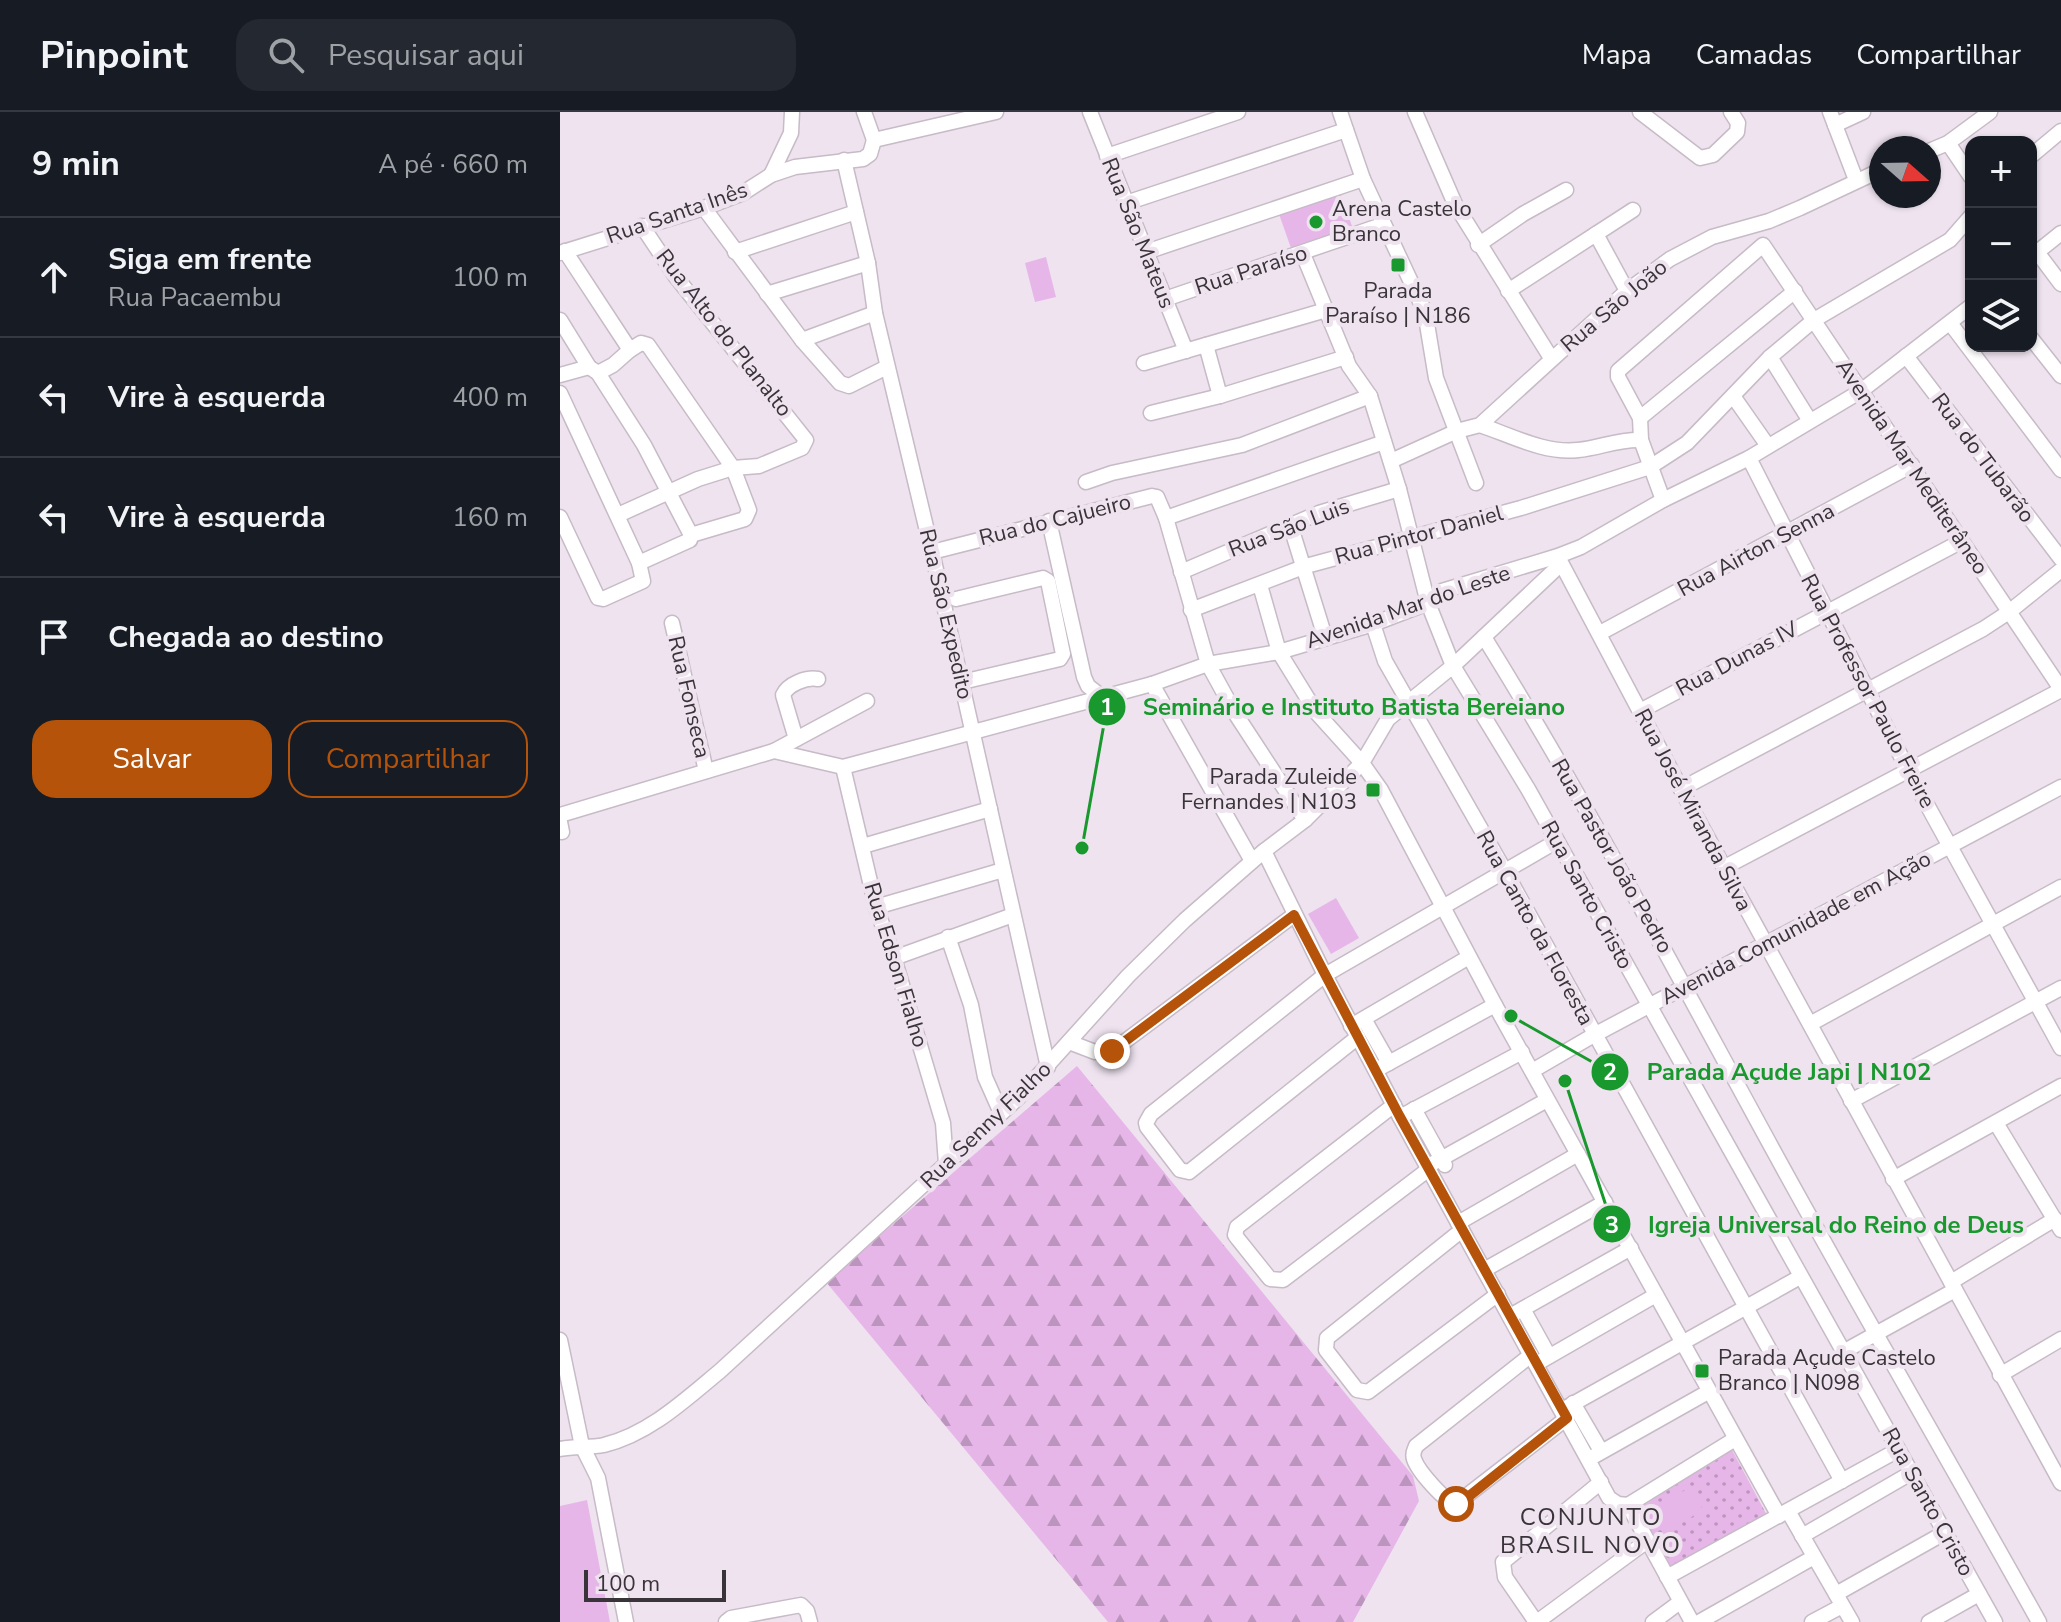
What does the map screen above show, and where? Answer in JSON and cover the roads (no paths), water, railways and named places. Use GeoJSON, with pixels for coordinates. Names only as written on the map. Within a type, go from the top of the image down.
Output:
{"type":"FeatureCollection","features":[{"type":"Feature","properties":{"kind":"street"},"geometry":{"type":"LineString","coordinates":[[771,175],[791,133],[792,112]]}},
{"type":"Feature","properties":{"kind":"street"},"geometry":{"type":"LineString","coordinates":[[864,112],[874,140],[996,112]]}},
{"type":"Feature","properties":{"kind":"street"},"geometry":{"type":"LineString","coordinates":[[1107,156],[1238,112]]}},
{"type":"Feature","properties":{"kind":"street"},"geometry":{"type":"LineString","coordinates":[[1340,112],[1382,225],[1425,312],[1436,378],[1476,483]]}},
{"type":"Feature","properties":{"kind":"street"},"geometry":{"type":"LineString","coordinates":[[1415,112],[1448,190],[1478,245],[1551,358]]}},
{"type":"Feature","properties":{"kind":"street"},"geometry":{"type":"LineString","coordinates":[[1640,112],[1696,156],[1707,158],[1737,132],[1733,115]]}},
{"type":"Feature","properties":{"kind":"street"},"geometry":{"type":"LineString","coordinates":[[1856,180],[1833,118],[1863,112]]}},
{"type":"Feature","properties":{"kind":"street"},"geometry":{"type":"LineString","coordinates":[[1941,146],[1990,112]]}},
{"type":"Feature","properties":{"kind":"street","name":"Rua São Mateus"},"geometry":{"type":"LineString","coordinates":[[1091,113],[1186,351]]}},
{"type":"Feature","properties":{"kind":"street"},"geometry":{"type":"LineString","coordinates":[[1126,203],[1346,130]]}},
{"type":"Feature","properties":{"kind":"street"},"geometry":{"type":"LineString","coordinates":[[2037,151],[2061,131]]}},
{"type":"Feature","properties":{"kind":"street","name":"Rua Santa Inês"},"geometry":{"type":"LineString","coordinates":[[563,252],[704,208],[743,193],[771,175],[812,163],[863,159],[870,154],[874,140]]}},
{"type":"Feature","properties":{"kind":"street"},"geometry":{"type":"LineString","coordinates":[[1948,143],[1965,168]]}},
{"type":"Feature","properties":{"kind":"street","name":"Rua São Expedito"},"geometry":{"type":"LineString","coordinates":[[844,160],[868,263],[887,367],[962,682],[1048,1067]]}},
{"type":"Feature","properties":{"kind":"street","name":"Rua São João"},"geometry":{"type":"LineString","coordinates":[[1391,461],[1457,431],[1480,425],[1627,291],[1688,249],[1712,237],[1769,221],[1869,175]]}},
{"type":"Feature","properties":{"kind":"street"},"geometry":{"type":"LineString","coordinates":[[1146,252],[1363,179]]}},
{"type":"Feature","properties":{"kind":"street"},"geometry":{"type":"LineString","coordinates":[[1478,245],[1523,214],[1566,190]]}},
{"type":"Feature","properties":{"kind":"street"},"geometry":{"type":"LineString","coordinates":[[704,208],[802,340],[840,383],[849,386],[887,367]]}},
{"type":"Feature","properties":{"kind":"street"},"geometry":{"type":"LineString","coordinates":[[1508,291],[1633,210]]}},
{"type":"Feature","properties":{"kind":"street"},"geometry":{"type":"LineString","coordinates":[[735,252],[856,212]]}},
{"type":"Feature","properties":{"kind":"street","name":"Rua Pintor Daniel"},"geometry":{"type":"LineString","coordinates":[[1191,610],[1306,566],[1521,508],[1650,467],[1687,443],[1770,357],[1814,320],[1950,240],[1965,223]]}},
{"type":"Feature","properties":{"kind":"street","name":"Rua Paraíso"},"geometry":{"type":"LineString","coordinates":[[1165,299],[1382,225]]}},
{"type":"Feature","properties":{"kind":"street","name":"Rua Alto do Planalto"},"geometry":{"type":"LineString","coordinates":[[642,226],[676,277],[806,440],[802,448],[781,458],[759,466],[733,468]]}},
{"type":"Feature","properties":{"kind":"street"},"geometry":{"type":"LineString","coordinates":[[2037,252],[2061,233]]}},
{"type":"Feature","properties":{"kind":"street"},"geometry":{"type":"LineString","coordinates":[[1596,234],[1627,291]]}},
{"type":"Feature","properties":{"kind":"street","name":"Avenida Mar Mediterâneo"},"geometry":{"type":"LineString","coordinates":[[1640,418],[1618,377],[1620,369],[1763,245],[2061,690]]}},
{"type":"Feature","properties":{"kind":"street"},"geometry":{"type":"LineString","coordinates":[[563,252],[630,350]]}},
{"type":"Feature","properties":{"kind":"street","name":"Rua Santo Cristo"},"geometry":{"type":"LineString","coordinates":[[1303,254],[1346,357],[1370,396],[1399,489],[1428,603],[1453,666],[1496,733],[1995,1622]]}},
{"type":"Feature","properties":{"kind":"street"},"geometry":{"type":"LineString","coordinates":[[2037,257],[2061,284]]}},
{"type":"Feature","properties":{"kind":"street"},"geometry":{"type":"LineString","coordinates":[[767,294],[868,263]]}},
{"type":"Feature","properties":{"kind":"street"},"geometry":{"type":"LineString","coordinates":[[1663,500],[1641,440],[1640,418],[1795,291]]}},
{"type":"Feature","properties":{"kind":"street"},"geometry":{"type":"LineString","coordinates":[[1144,363],[1326,310]]}},
{"type":"Feature","properties":{"kind":"street","name":"Avenida Mar do Leste"},"geometry":{"type":"LineString","coordinates":[[560,815],[774,751],[843,767],[1152,684],[1208,664],[1279,652],[1373,624],[1428,603],[1442,591],[1560,560],[1663,500],[1749,458],[1861,391],[1965,311]]}},
{"type":"Feature","properties":{"kind":"street"},"geometry":{"type":"LineString","coordinates":[[802,340],[875,313]]}},
{"type":"Feature","properties":{"kind":"street"},"geometry":{"type":"LineString","coordinates":[[562,321],[669,490],[691,537]]}},
{"type":"Feature","properties":{"kind":"street"},"geometry":{"type":"LineString","coordinates":[[1950,323],[2061,470]]}},
{"type":"Feature","properties":{"kind":"street"},"geometry":{"type":"LineString","coordinates":[[560,375],[613,365],[641,343],[648,345],[733,468],[749,510],[748,516],[691,537],[641,569]]}},
{"type":"Feature","properties":{"kind":"street"},"geometry":{"type":"LineString","coordinates":[[1206,345],[1220,396]]}},
{"type":"Feature","properties":{"kind":"street"},"geometry":{"type":"LineString","coordinates":[[2037,346],[2061,376]]}},
{"type":"Feature","properties":{"kind":"street","name":"Rua do Tubarão"},"geometry":{"type":"LineString","coordinates":[[1906,356],[2061,559]]}},
{"type":"Feature","properties":{"kind":"street"},"geometry":{"type":"LineString","coordinates":[[1151,413],[1220,396],[1346,357]]}},
{"type":"Feature","properties":{"kind":"street"},"geometry":{"type":"LineString","coordinates":[[1770,357],[1810,421]]}},
{"type":"Feature","properties":{"kind":"street"},"geometry":{"type":"LineString","coordinates":[[560,393],[641,569],[640,584],[603,599],[598,598],[560,517]]}},
{"type":"Feature","properties":{"kind":"street"},"geometry":{"type":"LineString","coordinates":[[1086,482],[1112,473],[1242,445],[1370,396]]}},
{"type":"Feature","properties":{"kind":"street"},"geometry":{"type":"LineString","coordinates":[[1733,396],[1768,446]]}},
{"type":"Feature","properties":{"kind":"street"},"geometry":{"type":"LineString","coordinates":[[1480,425],[1563,451],[1627,439],[1641,440]]}},
{"type":"Feature","properties":{"kind":"street"},"geometry":{"type":"LineString","coordinates":[[1305,820],[1235,713],[1208,664],[1166,518],[1384,442]]}},
{"type":"Feature","properties":{"kind":"street","name":"Rua Professor Paulo Freire"},"geometry":{"type":"LineString","coordinates":[[1749,458],[1909,772],[2061,1048]]}},
{"type":"Feature","properties":{"kind":"street","name":"Rua Airton Senna"},"geometry":{"type":"LineString","coordinates":[[1600,633],[1912,465]]}},
{"type":"Feature","properties":{"kind":"street"},"geometry":{"type":"LineString","coordinates":[[618,515],[669,490],[733,468]]}},
{"type":"Feature","properties":{"kind":"street","name":"Rua São Luis"},"geometry":{"type":"LineString","coordinates":[[1181,572],[1290,524],[1399,489]]}},
{"type":"Feature","properties":{"kind":"street","name":"Rua do Cajueiro"},"geometry":{"type":"LineString","coordinates":[[932,552],[1152,496],[1159,500],[1166,518]]}},
{"type":"Feature","properties":{"kind":"street"},"geometry":{"type":"LineString","coordinates":[[1049,521],[1084,677],[1088,686],[1102,697]]}},
{"type":"Feature","properties":{"kind":"street"},"geometry":{"type":"LineString","coordinates":[[1290,524],[1306,566],[1325,637]]}},
{"type":"Feature","properties":{"kind":"street","name":"Rua Dunas IV"},"geometry":{"type":"LineString","coordinates":[[1640,711],[1962,541]]}},
{"type":"Feature","properties":{"kind":"street","name":"Rua José Miranda Silva"},"geometry":{"type":"LineString","coordinates":[[1560,560],[1893,1179],[2060,1478]]}},
{"type":"Feature","properties":{"kind":"street","name":"Rua Senny Fialho"},"geometry":{"type":"LineString","coordinates":[[560,1449],[611,1443],[645,1428],[675,1408],[1001,1113],[1048,1067],[1128,976],[1185,920],[1258,856],[1305,820],[1362,763],[1388,719],[1453,666],[1560,560]]}},
{"type":"Feature","properties":{"kind":"street"},"geometry":{"type":"LineString","coordinates":[[1681,789],[1983,629],[2059,576]]}},
{"type":"Feature","properties":{"kind":"street"},"geometry":{"type":"LineString","coordinates":[[956,599],[1043,578],[1048,581],[1063,654],[1060,659],[962,682]]}},
{"type":"Feature","properties":{"kind":"street"},"geometry":{"type":"LineString","coordinates":[[1260,585],[1279,652],[1316,712],[1362,763],[1381,790],[1495,1005],[1708,1392],[1735,1439],[1802,1536],[1852,1622]]}},
{"type":"Feature","properties":{"kind":"street","name":"Rua Fonseca"},"geometry":{"type":"LineString","coordinates":[[672,623],[706,771]]}},
{"type":"Feature","properties":{"kind":"street","name":"Rua Canto da Floresta"},"geometry":{"type":"LineString","coordinates":[[1373,624],[1385,661],[1506,873],[1842,1481]]}},
{"type":"Feature","properties":{"kind":"street","name":"Rua Pastor João Pedro"},"geometry":{"type":"LineString","coordinates":[[1484,637],[1527,706],[1686,986],[1771,1146],[2039,1622]]}},
{"type":"Feature","properties":{"kind":"street"},"geometry":{"type":"LineString","coordinates":[[796,739],[783,695],[785,689],[803,681],[818,679]]}},
{"type":"Feature","properties":{"kind":"street"},"geometry":{"type":"LineString","coordinates":[[1152,684],[1294,915],[1325,975],[1383,1066],[1397,1111],[1434,1168]]}},
{"type":"Feature","properties":{"kind":"street"},"geometry":{"type":"LineString","coordinates":[[1725,867],[2061,690]]}},
{"type":"Feature","properties":{"kind":"street"},"geometry":{"type":"LineString","coordinates":[[774,751],[867,701]]}},
{"type":"Feature","properties":{"kind":"street","name":"Rua Edson Fialho"},"geometry":{"type":"LineString","coordinates":[[843,767],[876,907],[943,1123],[946,1164]]}},
{"type":"Feature","properties":{"kind":"street","name":"Avenida Comunidade em Ação"},"geometry":{"type":"LineString","coordinates":[[1532,1071],[1765,943],[2061,787]]}},
{"type":"Feature","properties":{"kind":"street"},"geometry":{"type":"LineString","coordinates":[[863,846],[990,809]]}},
{"type":"Feature","properties":{"kind":"street"},"geometry":{"type":"LineString","coordinates":[[1469,957],[1358,1027],[1189,1172],[1180,1170],[1147,1127],[1151,1114],[1325,975],[1557,841]]}},
{"type":"Feature","properties":{"kind":"street"},"geometry":{"type":"LineString","coordinates":[[876,907],[1003,870]]}},
{"type":"Feature","properties":{"kind":"street"},"geometry":{"type":"LineString","coordinates":[[1810,1024],[2061,887]]}},
{"type":"Feature","properties":{"kind":"street"},"geometry":{"type":"LineString","coordinates":[[894,958],[1013,915]]}},
{"type":"Feature","properties":{"kind":"street"},"geometry":{"type":"LineString","coordinates":[[1069,1042],[1095,1052],[1112,1051],[1294,915]]}},
{"type":"Feature","properties":{"kind":"street"},"geometry":{"type":"LineString","coordinates":[[948,937],[971,1005],[985,1077],[1001,1113]]}},
{"type":"Feature","properties":{"kind":"street"},"geometry":{"type":"LineString","coordinates":[[1851,1101],[2061,988]]}},
{"type":"Feature","properties":{"kind":"street"},"geometry":{"type":"LineString","coordinates":[[1383,1066],[1495,1005]]}},
{"type":"Feature","properties":{"kind":"street"},"geometry":{"type":"LineString","coordinates":[[1522,1052],[1414,1109],[1397,1111],[1237,1227],[1235,1235],[1270,1279],[1279,1281],[1434,1168],[1550,1104]]}},
{"type":"Feature","properties":{"kind":"street"},"geometry":{"type":"LineString","coordinates":[[1893,1179],[2061,1086]]}},
{"type":"Feature","properties":{"kind":"street"},"geometry":{"type":"LineString","coordinates":[[1414,1109],[1434,1168],[1460,1226],[1498,1294],[1516,1313],[1567,1410],[1595,1455],[1601,1482],[1614,1502],[1628,1505],[1735,1439]]}},
{"type":"Feature","properties":{"kind":"street"},"geometry":{"type":"LineString","coordinates":[[1843,1352],[2058,1224],[1996,1123]]}},
{"type":"Feature","properties":{"kind":"street"},"geometry":{"type":"LineString","coordinates":[[1498,1294],[1368,1392],[1357,1390],[1326,1350],[1327,1338],[1460,1226],[1578,1154]]}},
{"type":"Feature","properties":{"kind":"street"},"geometry":{"type":"LineString","coordinates":[[1484,1270],[1605,1202]]}},
{"type":"Feature","properties":{"kind":"street"},"geometry":{"type":"LineString","coordinates":[[1516,1313],[1631,1248]]}},
{"type":"Feature","properties":{"kind":"street"},"geometry":{"type":"LineString","coordinates":[[1656,1295],[1539,1358],[1416,1446],[1415,1462],[1447,1502],[1456,1504],[1463,1501],[1567,1410],[1800,1277]]}},
{"type":"Feature","properties":{"kind":"street"},"geometry":{"type":"LineString","coordinates":[[2000,1375],[2061,1339]]}},
{"type":"Feature","properties":{"kind":"street"},"geometry":{"type":"LineString","coordinates":[[561,1347],[582,1446],[598,1478],[626,1622]]}},
{"type":"Feature","properties":{"kind":"street"},"geometry":{"type":"LineString","coordinates":[[1595,1455],[1708,1392]]}},
{"type":"Feature","properties":{"kind":"street"},"geometry":{"type":"LineString","coordinates":[[1667,1577],[1898,1450]]}},
{"type":"Feature","properties":{"kind":"street"},"geometry":{"type":"LineString","coordinates":[[1802,1536],[1911,1473]]}},
{"type":"Feature","properties":{"kind":"street"},"geometry":{"type":"LineString","coordinates":[[1601,1482],[1505,1558],[1505,1577],[1536,1622],[1647,1541]]}},
{"type":"Feature","properties":{"kind":"street"},"geometry":{"type":"LineString","coordinates":[[1628,1505],[1692,1622]]}},
{"type":"Feature","properties":{"kind":"street"},"geometry":{"type":"LineString","coordinates":[[1812,1622],[1839,1600],[1946,1532]]}},
{"type":"Feature","properties":{"kind":"street"},"geometry":{"type":"LineString","coordinates":[[1699,1622],[1814,1557]]}},
{"type":"Feature","properties":{"kind":"street"},"geometry":{"type":"LineString","coordinates":[[1929,1622],[1979,1594]]}},
{"type":"Feature","properties":{"kind":"street"},"geometry":{"type":"LineString","coordinates":[[1653,1622],[1680,1602]]}},
{"type":"Feature","properties":{"kind":"street"},"geometry":{"type":"LineString","coordinates":[[726,1622],[731,1618],[794,1605],[805,1607],[810,1622]]}},
{"type":"Feature","properties":{"kind":"place","name":"Arena Castelo Branco"},"geometry":{"type":"Point","coordinates":[1316,222]}},
{"type":"Feature","properties":{"kind":"place","name":"Parada Paraíso | N186"},"geometry":{"type":"Point","coordinates":[1398,265]}},
{"type":"Feature","properties":{"kind":"place","name":"Parada Zuleide Fernandes | N103"},"geometry":{"type":"Point","coordinates":[1373,790]}},
{"type":"Feature","properties":{"kind":"place","name":"Seminário e Instituto Batista Bereiano"},"geometry":{"type":"Point","coordinates":[1082,848]}},
{"type":"Feature","properties":{"kind":"place","name":"Parada Açude Japi | N102"},"geometry":{"type":"Point","coordinates":[1511,1016]}},
{"type":"Feature","properties":{"kind":"place","name":"Igreja Universal do Reino de Deus"},"geometry":{"type":"Point","coordinates":[1565,1081]}},
{"type":"Feature","properties":{"kind":"place","name":"Parada Açude Castelo Branco | N098"},"geometry":{"type":"Point","coordinates":[1702,1371]}},
{"type":"Feature","properties":{"kind":"district","name":"CONJUNTO BRASIL NOVO"},"geometry":{"type":"Point","coordinates":[1591,1531]}}]}
